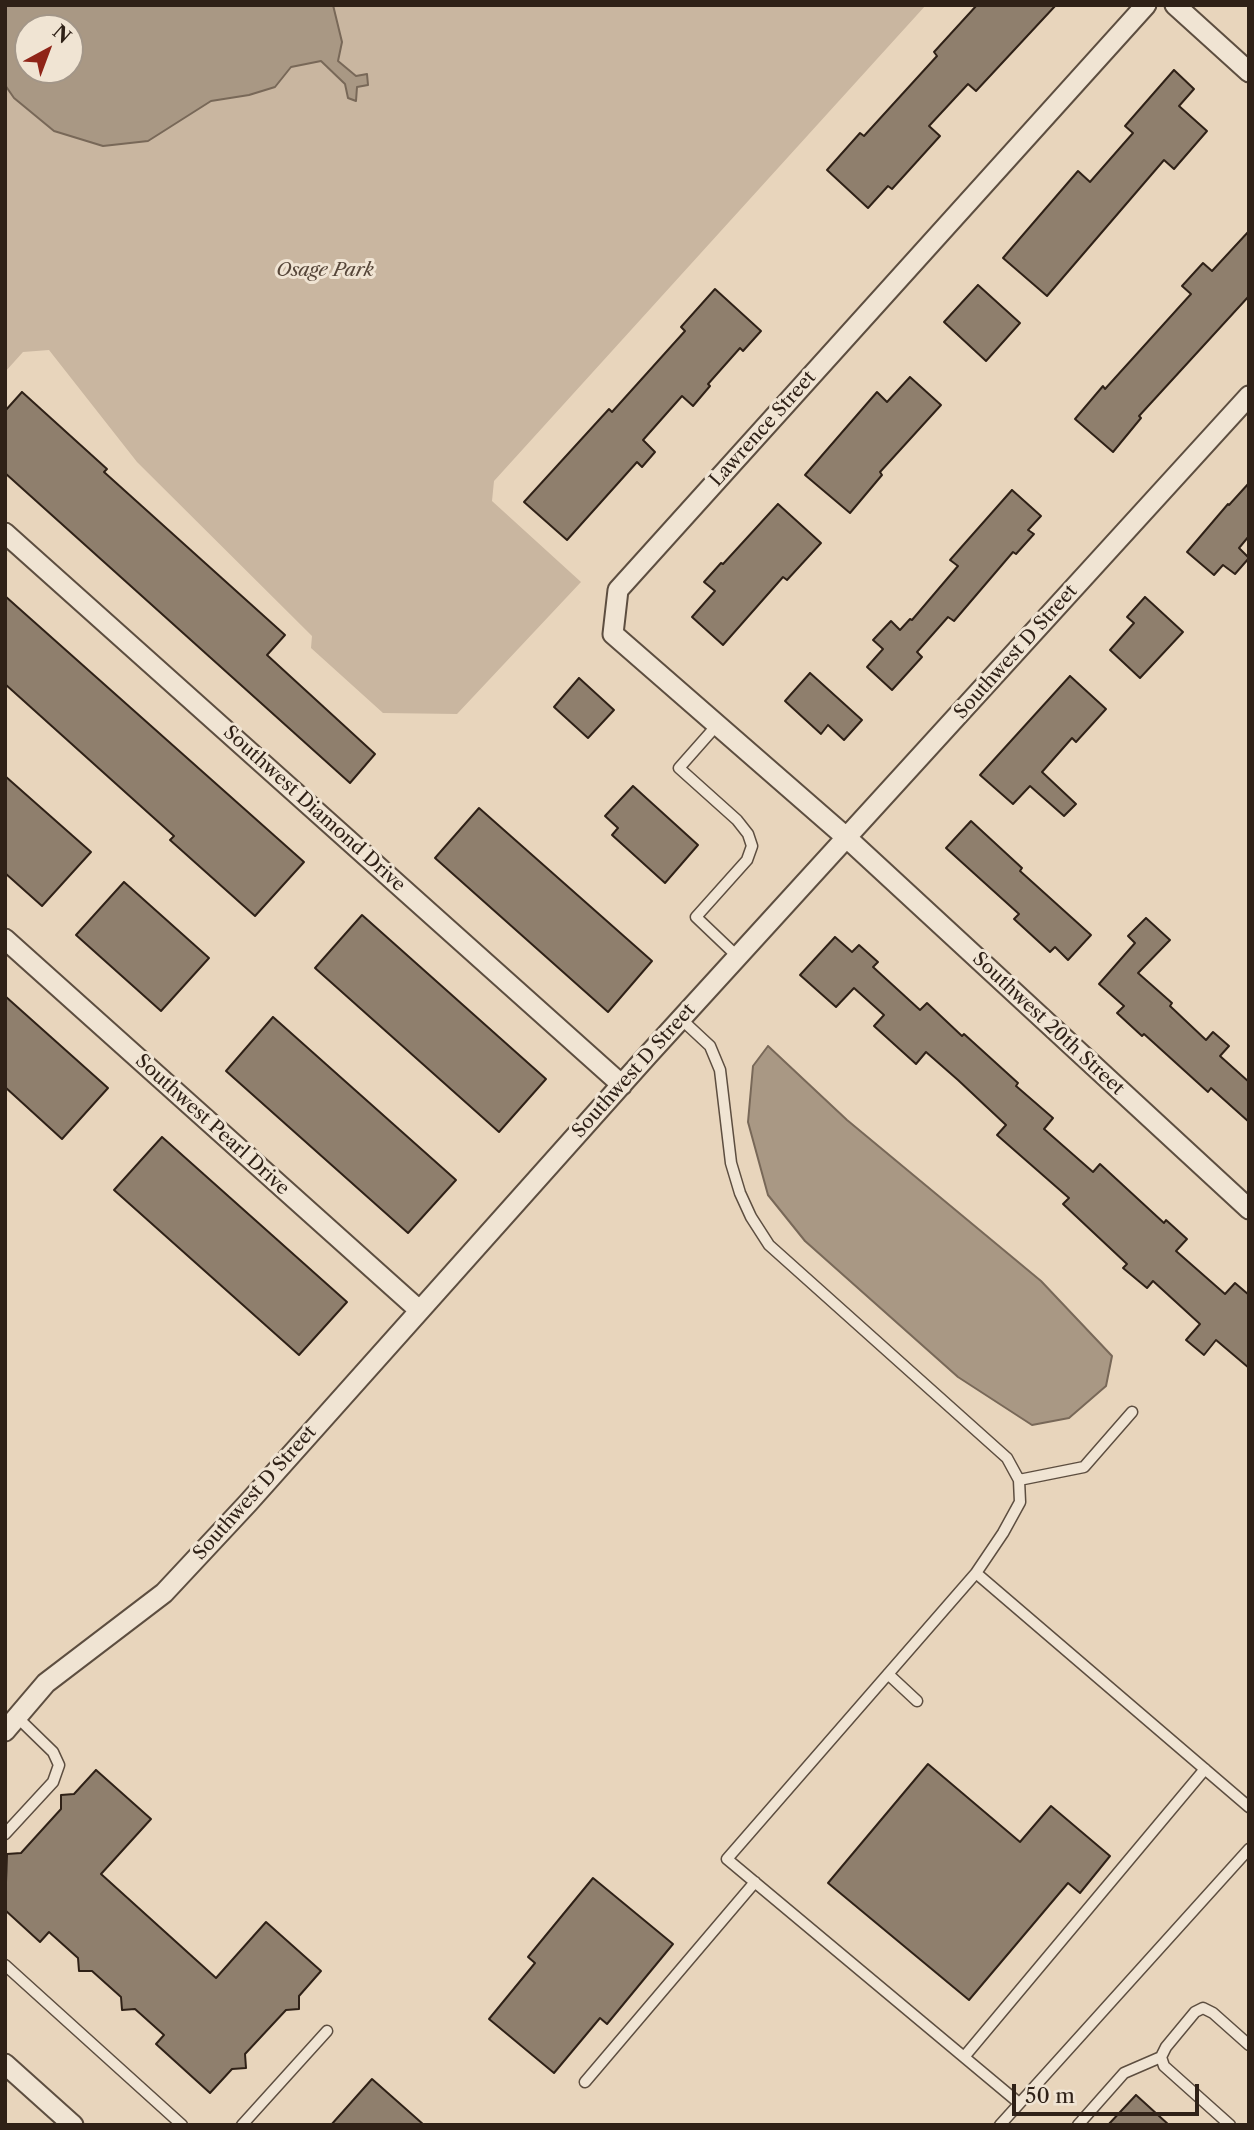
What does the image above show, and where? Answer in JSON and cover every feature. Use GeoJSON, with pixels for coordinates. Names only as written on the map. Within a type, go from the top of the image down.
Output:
{"type":"FeatureCollection","features":[{"type":"Feature","properties":{"kind":"street","name":"Lawrence Street"},"geometry":{"type":"LineString","coordinates":[[847,838],[613,634],[618,590],[1146,5]]}},
{"type":"Feature","properties":{"kind":"street"},"geometry":{"type":"LineString","coordinates":[[1175,5],[1249,72]]}},
{"type":"Feature","properties":{"kind":"street","name":"Southwest D Street"},"geometry":{"type":"LineString","coordinates":[[9,1726],[46,1684],[164,1593],[248,1503],[681,1019],[1249,396]]}},
{"type":"Feature","properties":{"kind":"street","name":"Southwest Diamond Drive"},"geometry":{"type":"LineString","coordinates":[[5,533],[622,1085]]}},
{"type":"Feature","properties":{"kind":"street","name":"Southwest 20th Street"},"geometry":{"type":"LineString","coordinates":[[847,838],[1249,1209]]}},
{"type":"Feature","properties":{"kind":"street","name":"Southwest Pearl Drive"},"geometry":{"type":"LineString","coordinates":[[5,939],[419,1310]]}},
{"type":"Feature","properties":{"kind":"street"},"geometry":{"type":"LineString","coordinates":[[5,2064],[73,2125]]}},
{"type":"Feature","properties":{"kind":"lane"},"geometry":{"type":"LineString","coordinates":[[717,725],[679,768],[737,820],[748,834],[752,846],[747,860],[696,917],[738,957]]}},
{"type":"Feature","properties":{"kind":"lane"},"geometry":{"type":"LineString","coordinates":[[681,1019],[710,1046],[720,1070],[731,1163],[751,1217],[769,1245],[1007,1458],[1018,1480],[1020,1502],[976,1573],[727,1859],[1019,2103]]}},
{"type":"Feature","properties":{"kind":"lane"},"geometry":{"type":"LineString","coordinates":[[1018,1480],[1084,1467],[1132,1412]]}},
{"type":"Feature","properties":{"kind":"lane"},"geometry":{"type":"LineString","coordinates":[[976,1573],[1249,1807]]}},
{"type":"Feature","properties":{"kind":"lane"},"geometry":{"type":"LineString","coordinates":[[888,1674],[917,1701]]}},
{"type":"Feature","properties":{"kind":"lane"},"geometry":{"type":"LineString","coordinates":[[5,1834],[53,1782],[59,1765],[53,1752],[9,1726]]}},
{"type":"Feature","properties":{"kind":"lane"},"geometry":{"type":"LineString","coordinates":[[964,2057],[1205,1769]]}},
{"type":"Feature","properties":{"kind":"lane"},"geometry":{"type":"LineString","coordinates":[[1000,2125],[1249,1849]]}},
{"type":"Feature","properties":{"kind":"lane"},"geometry":{"type":"LineString","coordinates":[[585,2082],[755,1882]]}},
{"type":"Feature","properties":{"kind":"lane"},"geometry":{"type":"LineString","coordinates":[[5,1965],[182,2125]]}},
{"type":"Feature","properties":{"kind":"lane"},"geometry":{"type":"LineString","coordinates":[[1078,2125],[1124,2073],[1161,2057],[1195,2012],[1203,2008],[1213,2013],[1249,2045]]}},
{"type":"Feature","properties":{"kind":"lane"},"geometry":{"type":"LineString","coordinates":[[242,2125],[327,2031]]}},
{"type":"Feature","properties":{"kind":"lane"},"geometry":{"type":"LineString","coordinates":[[1161,2057],[1164,2066],[1230,2125]]}},
{"type":"Feature","properties":{"kind":"green space","name":"Osage Park"},"geometry":{"type":"Polygon","coordinates":[[[5,5],[926,5],[494,481],[492,501],[581,582],[457,714],[383,713],[311,648],[312,636],[137,462],[49,350],[23,352],[5,372],[5,5]]]}},
{"type":"Feature","properties":{"kind":"shaded area"},"geometry":{"type":"Polygon","coordinates":[[[5,5],[333,5],[342,42],[338,61],[356,76],[367,74],[368,85],[357,87],[356,101],[348,98],[345,84],[321,61],[291,67],[275,87],[249,95],[211,101],[148,141],[103,146],[54,131],[14,98],[5,85],[5,5]]]}},
{"type":"Feature","properties":{"kind":"shaded area"},"geometry":{"type":"Polygon","coordinates":[[[768,1046],[847,1120],[1041,1281],[1112,1356],[1106,1386],[1069,1418],[1032,1425],[958,1377],[805,1241],[768,1195],[748,1122],[753,1066],[768,1046]]]}},
{"type":"Feature","properties":{"kind":"building"},"geometry":{"type":"Polygon","coordinates":[[[977,5],[1056,5],[976,91],[968,84],[929,126],[940,136],[892,189],[888,186],[868,208],[827,170],[860,133],[864,136],[937,56],[934,52],[977,5]]]}},
{"type":"Feature","properties":{"kind":"building"},"geometry":{"type":"Polygon","coordinates":[[[1174,70],[1194,89],[1179,106],[1207,131],[1174,169],[1164,160],[1047,296],[1003,258],[1078,171],[1090,182],[1133,133],[1125,126],[1174,70]]]}},
{"type":"Feature","properties":{"kind":"building"},"geometry":{"type":"Polygon","coordinates":[[[1249,231],[1249,296],[1139,416],[1141,418],[1113,452],[1075,419],[1191,294],[1182,286],[1203,263],[1212,271],[1249,231]]]}},
{"type":"Feature","properties":{"kind":"building"},"geometry":{"type":"Polygon","coordinates":[[[978,285],[1020,323],[986,361],[944,322],[978,285]]]}},
{"type":"Feature","properties":{"kind":"building"},"geometry":{"type":"Polygon","coordinates":[[[715,289],[761,331],[743,351],[740,348],[708,384],[710,386],[693,406],[682,396],[643,440],[655,452],[642,467],[637,462],[567,540],[524,502],[609,409],[612,412],[685,331],[681,327],[715,289]]]}},
{"type":"Feature","properties":{"kind":"building"},"geometry":{"type":"Polygon","coordinates":[[[910,377],[941,405],[880,472],[882,475],[850,513],[805,475],[877,392],[887,402],[910,377]]]}},
{"type":"Feature","properties":{"kind":"building"},"geometry":{"type":"Polygon","coordinates":[[[22,392],[107,469],[104,472],[285,635],[267,655],[375,754],[350,783],[5,473],[5,411],[22,392]]]}},
{"type":"Feature","properties":{"kind":"building"},"geometry":{"type":"Polygon","coordinates":[[[1249,483],[1249,536],[1239,548],[1249,558],[1235,574],[1223,565],[1214,575],[1187,552],[1249,483]]]}},
{"type":"Feature","properties":{"kind":"building"},"geometry":{"type":"Polygon","coordinates":[[[1012,490],[1041,516],[1028,530],[1034,534],[1016,554],[1013,552],[954,621],[948,617],[917,652],[922,657],[892,690],[867,667],[883,649],[873,640],[891,621],[900,630],[912,620],[958,566],[950,560],[1012,490]]]}},
{"type":"Feature","properties":{"kind":"building"},"geometry":{"type":"Polygon","coordinates":[[[778,504],[821,543],[787,580],[783,577],[723,645],[692,617],[715,591],[704,582],[778,504]]]}},
{"type":"Feature","properties":{"kind":"building"},"geometry":{"type":"Polygon","coordinates":[[[5,596],[304,862],[255,916],[170,840],[174,836],[5,684],[5,596]]]}},
{"type":"Feature","properties":{"kind":"building"},"geometry":{"type":"Polygon","coordinates":[[[1145,597],[1183,632],[1140,678],[1110,650],[1134,623],[1127,617],[1145,597]]]}},
{"type":"Feature","properties":{"kind":"building"},"geometry":{"type":"Polygon","coordinates":[[[810,673],[862,720],[844,740],[828,725],[821,734],[785,701],[810,673]]]}},
{"type":"Feature","properties":{"kind":"building"},"geometry":{"type":"Polygon","coordinates":[[[1070,676],[1106,709],[1076,742],[1072,738],[1042,772],[1076,804],[1064,816],[1030,786],[1013,804],[980,775],[1070,676]]]}},
{"type":"Feature","properties":{"kind":"building"},"geometry":{"type":"Polygon","coordinates":[[[579,678],[614,710],[588,738],[554,707],[579,678]]]}},
{"type":"Feature","properties":{"kind":"building"},"geometry":{"type":"Polygon","coordinates":[[[5,776],[91,852],[42,906],[5,873],[5,776]]]}},
{"type":"Feature","properties":{"kind":"building"},"geometry":{"type":"Polygon","coordinates":[[[633,786],[698,845],[665,883],[612,835],[618,828],[605,816],[633,786]]]}},
{"type":"Feature","properties":{"kind":"building"},"geometry":{"type":"Polygon","coordinates":[[[479,808],[652,961],[608,1012],[435,858],[479,808]]]}},
{"type":"Feature","properties":{"kind":"building"},"geometry":{"type":"Polygon","coordinates":[[[971,821],[1022,868],[1020,871],[1091,935],[1068,960],[1055,947],[1050,952],[1014,919],[1019,914],[946,848],[971,821]]]}},
{"type":"Feature","properties":{"kind":"building"},"geometry":{"type":"Polygon","coordinates":[[[124,882],[209,958],[161,1011],[76,935],[124,882]]]}},
{"type":"Feature","properties":{"kind":"building"},"geometry":{"type":"Polygon","coordinates":[[[362,915],[546,1079],[499,1132],[315,968],[362,915]]]}},
{"type":"Feature","properties":{"kind":"building"},"geometry":{"type":"Polygon","coordinates":[[[1146,918],[1170,940],[1138,973],[1172,1003],[1170,1006],[1206,1040],[1213,1032],[1229,1046],[1220,1056],[1249,1082],[1249,1122],[1211,1088],[1208,1092],[1117,1013],[1124,1006],[1099,984],[1135,943],[1128,936],[1146,918]]]}},
{"type":"Feature","properties":{"kind":"building"},"geometry":{"type":"Polygon","coordinates":[[[835,937],[852,952],[859,945],[878,962],[873,967],[920,1010],[927,1003],[1018,1083],[1016,1086],[1053,1118],[1044,1129],[1093,1172],[1100,1164],[1164,1223],[1166,1220],[1187,1239],[1176,1251],[1225,1294],[1235,1283],[1249,1295],[1249,1368],[1216,1340],[1204,1355],[1186,1340],[1200,1324],[1153,1281],[1147,1288],[1123,1268],[1127,1264],[1063,1204],[1069,1198],[997,1135],[1006,1125],[926,1052],[916,1064],[874,1026],[884,1015],[854,988],[836,1007],[800,975],[835,937]]]}},
{"type":"Feature","properties":{"kind":"building"},"geometry":{"type":"Polygon","coordinates":[[[5,996],[108,1088],[62,1139],[5,1087],[5,996]]]}},
{"type":"Feature","properties":{"kind":"building"},"geometry":{"type":"Polygon","coordinates":[[[273,1017],[456,1180],[408,1233],[226,1071],[273,1017]]]}},
{"type":"Feature","properties":{"kind":"building"},"geometry":{"type":"Polygon","coordinates":[[[162,1137],[347,1302],[299,1355],[114,1190],[162,1137]]]}},
{"type":"Feature","properties":{"kind":"building"},"geometry":{"type":"Polygon","coordinates":[[[928,1764],[1020,1842],[1051,1806],[1110,1856],[1080,1893],[1068,1883],[969,2000],[828,1883],[928,1764]]]}},
{"type":"Feature","properties":{"kind":"building"},"geometry":{"type":"Polygon","coordinates":[[[96,1770],[151,1819],[101,1874],[216,1978],[266,1922],[321,1971],[299,1996],[299,2009],[286,2010],[245,2054],[246,2068],[232,2069],[210,2093],[156,2044],[164,2035],[135,2009],[122,2010],[121,1997],[92,1971],[79,1971],[78,1958],[49,1932],[40,1942],[5,1910],[7,1854],[21,1853],[61,1809],[61,1795],[74,1794],[96,1770]]]}},
{"type":"Feature","properties":{"kind":"building"},"geometry":{"type":"Polygon","coordinates":[[[593,1878],[673,1944],[607,2024],[600,2018],[554,2073],[489,2019],[535,1963],[528,1957],[593,1878]]]}},
{"type":"Feature","properties":{"kind":"building"},"geometry":{"type":"Polygon","coordinates":[[[372,2079],[424,2125],[331,2125],[372,2079]]]}},
{"type":"Feature","properties":{"kind":"building"},"geometry":{"type":"Polygon","coordinates":[[[1136,2095],[1169,2125],[1108,2125],[1136,2095]]]}}]}
